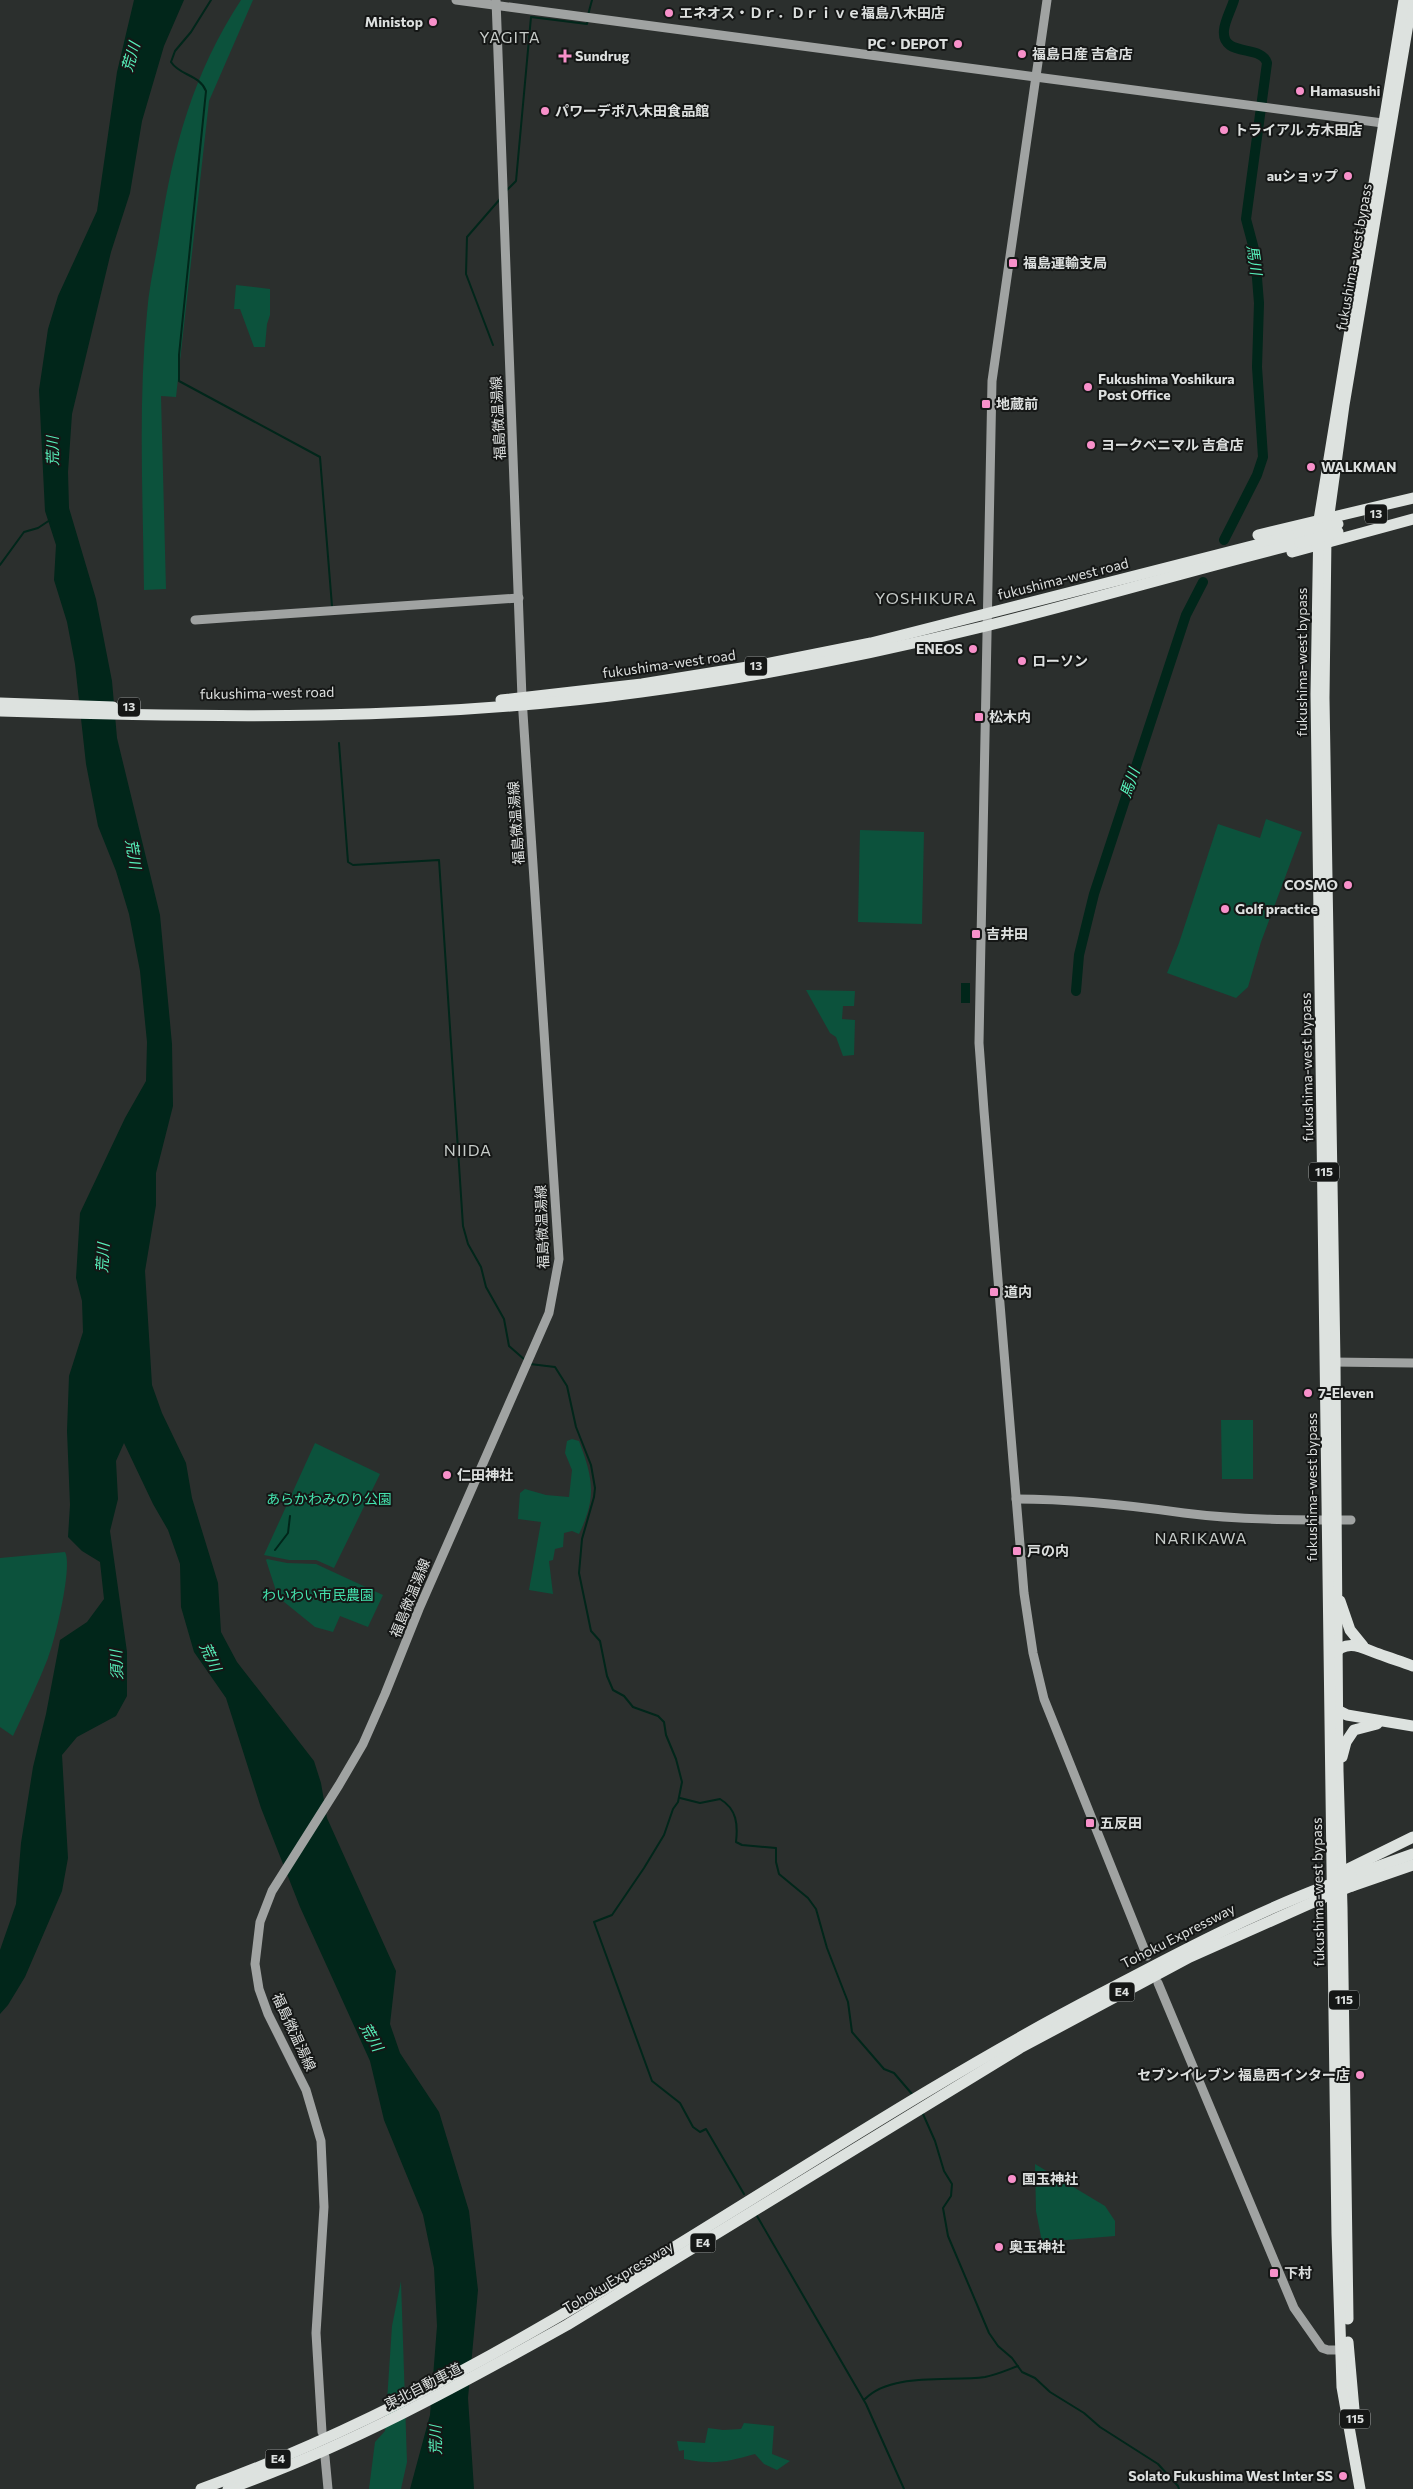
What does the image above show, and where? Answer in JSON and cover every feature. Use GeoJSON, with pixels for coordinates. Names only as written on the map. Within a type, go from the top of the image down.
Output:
{"type":"FeatureCollection","features":[{"type":"Feature","properties":{"kind":"highway","name":"fukushima-west bypass"},"geometry":{"type":"LineString","coordinates":[[1388,124],[1404,0]]}},
{"type":"Feature","properties":{"kind":"highway","name":"fukushima-west bypass"},"geometry":{"type":"LineString","coordinates":[[1344,2350],[1328,1700],[1332,1521],[1321,544],[1323,519],[1388,124],[1412,0]]}},
{"type":"Feature","properties":{"kind":"highway"},"geometry":{"type":"LineString","coordinates":[[1096,591],[1120,573],[1323,519],[1413,498]]}},
{"type":"Feature","properties":{"kind":"highway","name":"fukushima-west road"},"geometry":{"type":"LineString","coordinates":[[522,702],[760,665],[871,643],[986,614],[1096,591],[1338,528],[1413,505]]}},
{"type":"Feature","properties":{"kind":"highway","name":"fukushima-west road"},"geometry":{"type":"LineString","coordinates":[[1338,528],[1413,513]]}},
{"type":"Feature","properties":{"kind":"highway"},"geometry":{"type":"LineString","coordinates":[[1096,591],[1133,593],[1413,519]]}},
{"type":"Feature","properties":{"kind":"highway","name":"fukushima-west road"},"geometry":{"type":"LineString","coordinates":[[0,703],[362,714],[641,692],[760,674],[987,626],[1038,612],[1096,591]]}},
{"type":"Feature","properties":{"kind":"highway","name":"fukushima-west road"},"geometry":{"type":"LineString","coordinates":[[0,711],[198,716],[258,712]]}},
{"type":"Feature","properties":{"kind":"highway","name":"fukushima-west bypass"},"geometry":{"type":"LineString","coordinates":[[1332,1521],[1336,1577],[1338,1771],[1343,1917],[1344,2350]]}},
{"type":"Feature","properties":{"kind":"highway"},"geometry":{"type":"LineString","coordinates":[[1336,1577],[1347,1622],[1363,1646]]}},
{"type":"Feature","properties":{"kind":"highway"},"geometry":{"type":"LineString","coordinates":[[1328,1660],[1337,1650],[1346,1646],[1363,1646],[1413,1666]]}},
{"type":"Feature","properties":{"kind":"highway"},"geometry":{"type":"LineString","coordinates":[[1328,1700],[1338,1711],[1389,1723],[1413,1726]]}},
{"type":"Feature","properties":{"kind":"highway"},"geometry":{"type":"LineString","coordinates":[[1338,1771],[1346,1742],[1354,1730],[1364,1726],[1389,1723]]}},
{"type":"Feature","properties":{"kind":"highway"},"geometry":{"type":"LineString","coordinates":[[1326,1887],[1351,1877],[1413,1838]]}},
{"type":"Feature","properties":{"kind":"highway","name":"E4"},"geometry":{"type":"LineString","coordinates":[[1326,1887],[1413,1854]]}},
{"type":"Feature","properties":{"kind":"highway","name":"E4"},"geometry":{"type":"LineString","coordinates":[[1351,1877],[1413,1865]]}},
{"type":"Feature","properties":{"kind":"highway","name":"Tohoku Expressway"},"geometry":{"type":"LineString","coordinates":[[499,2358],[649,2265],[900,2115],[1055,2016],[1227,1928],[1326,1887]]}},
{"type":"Feature","properties":{"kind":"highway","name":"Tohoku Expressway"},"geometry":{"type":"LineString","coordinates":[[922,2101],[1149,1977],[1249,1929],[1326,1887]]}},
{"type":"Feature","properties":{"kind":"highway","name":"115"},"geometry":{"type":"LineString","coordinates":[[1344,2350],[1342,2387],[1360,2489]]}},
{"type":"Feature","properties":{"kind":"highway","name":"115"},"geometry":{"type":"LineString","coordinates":[[1344,2350],[1366,2489]]}},
{"type":"Feature","properties":{"kind":"highway","name":"東北自動車道"},"geometry":{"type":"LineString","coordinates":[[356,2431],[499,2358]]}},
{"type":"Feature","properties":{"kind":"highway","name":"E4"},"geometry":{"type":"LineString","coordinates":[[200,2489],[356,2431]]}},
{"type":"Feature","properties":{"kind":"highway","name":"E4"},"geometry":{"type":"LineString","coordinates":[[228,2489],[356,2431]]}},
{"type":"Feature","properties":{"kind":"street"},"geometry":{"type":"LineString","coordinates":[[456,0],[496,3],[1388,124]]}},
{"type":"Feature","properties":{"kind":"street"},"geometry":{"type":"LineString","coordinates":[[1047,0],[992,381],[979,1043],[1028,1624],[1044,1699],[1147,1956]]}},
{"type":"Feature","properties":{"kind":"street","name":"福島微温湯線"},"geometry":{"type":"LineString","coordinates":[[322,2432],[316,2333],[324,2207],[321,2141],[306,2090],[268,2014],[259,1989],[256,1974],[256,1948],[264,1911],[272,1891],[327,1804],[365,1738],[452,1533],[550,1311],[559,1259],[522,702],[496,3]]}},
{"type":"Feature","properties":{"kind":"street"},"geometry":{"type":"LineString","coordinates":[[195,620],[519,598]]}},
{"type":"Feature","properties":{"kind":"street"},"geometry":{"type":"LineString","coordinates":[[1331,1362],[1413,1363]]}},
{"type":"Feature","properties":{"kind":"street"},"geometry":{"type":"LineString","coordinates":[[1016,1499],[1140,1506],[1182,1512],[1291,1520],[1351,1520]]}},
{"type":"Feature","properties":{"kind":"street"},"geometry":{"type":"LineString","coordinates":[[1158,1982],[1294,2308],[1322,2348],[1326,2350],[1344,2350]]}},
{"type":"Feature","properties":{"kind":"street"},"geometry":{"type":"LineString","coordinates":[[325,2457],[328,2489]]}},
{"type":"Feature","properties":{"kind":"green space"},"geometry":{"type":"Polygon","coordinates":[[[241,0],[253,0],[209,101],[176,397],[161,396],[166,589],[144,590],[143,382],[144,348],[151,282],[179,139],[198,83],[210,55],[241,0]]]}},
{"type":"Feature","properties":{"kind":"green space"},"geometry":{"type":"Polygon","coordinates":[[[236,285],[270,289],[270,315],[267,324],[265,347],[254,347],[240,309],[234,309],[236,285]]]}},
{"type":"Feature","properties":{"kind":"green space"},"geometry":{"type":"Polygon","coordinates":[[[1266,819],[1302,832],[1261,942],[1248,987],[1236,998],[1167,973],[1179,943],[1218,824],[1260,838],[1266,819]]]}},
{"type":"Feature","properties":{"kind":"green space"},"geometry":{"type":"Polygon","coordinates":[[[860,830],[924,832],[922,924],[858,922],[860,830]]]}},
{"type":"Feature","properties":{"kind":"green space"},"geometry":{"type":"Polygon","coordinates":[[[806,990],[855,991],[854,1006],[843,1006],[842,1019],[855,1020],[854,1055],[843,1056],[836,1037],[830,1033],[806,990]]]}},
{"type":"Feature","properties":{"kind":"green space"},"geometry":{"type":"Polygon","coordinates":[[[1221,1420],[1253,1420],[1253,1479],[1222,1479],[1221,1420]]]}},
{"type":"Feature","properties":{"kind":"green space"},"geometry":{"type":"Polygon","coordinates":[[[572,1439],[579,1441],[590,1477],[591,1498],[589,1509],[579,1534],[572,1531],[564,1533],[563,1547],[555,1549],[553,1560],[549,1561],[553,1594],[529,1590],[541,1522],[518,1519],[520,1493],[525,1489],[546,1495],[569,1497],[572,1470],[565,1453],[567,1441],[572,1439]]]}},
{"type":"Feature","properties":{"kind":"green space","name":"あらかわみのり公園"},"geometry":{"type":"Polygon","coordinates":[[[315,1443],[380,1474],[334,1568],[316,1560],[289,1560],[264,1555],[315,1443]]]}},
{"type":"Feature","properties":{"kind":"green space"},"geometry":{"type":"Polygon","coordinates":[[[65,1552],[67,1572],[55,1636],[44,1668],[13,1736],[0,1727],[0,1558],[65,1552]]]}},
{"type":"Feature","properties":{"kind":"green space","name":"わいわい市民農園"},"geometry":{"type":"Polygon","coordinates":[[[267,1559],[287,1563],[316,1564],[383,1595],[368,1627],[340,1616],[333,1632],[315,1627],[278,1597],[267,1559]]]}},
{"type":"Feature","properties":{"kind":"green space"},"geometry":{"type":"Polygon","coordinates":[[[1035,2164],[1105,2206],[1115,2221],[1115,2236],[1042,2242],[1036,2211],[1035,2164]]]}},
{"type":"Feature","properties":{"kind":"green space"},"geometry":{"type":"Polygon","coordinates":[[[401,2281],[407,2462],[401,2489],[369,2489],[375,2442],[385,2431],[392,2326],[401,2281]]]}},
{"type":"Feature","properties":{"kind":"green space"},"geometry":{"type":"Polygon","coordinates":[[[744,2423],[774,2426],[772,2454],[790,2461],[777,2470],[764,2464],[755,2454],[728,2461],[704,2462],[684,2459],[684,2450],[679,2451],[677,2441],[705,2443],[708,2428],[723,2430],[741,2429],[744,2423]]]}},
{"type":"Feature","properties":{"kind":"water"},"geometry":{"type":"Polygon","coordinates":[[[134,0],[184,0],[164,46],[142,121],[130,193],[111,252],[72,414],[68,472],[69,508],[96,599],[112,681],[117,738],[160,915],[172,1044],[173,1106],[156,1173],[156,1205],[145,1271],[152,1385],[162,1413],[186,1463],[192,1498],[218,1583],[221,1632],[237,1662],[314,1761],[321,1783],[327,1818],[396,1971],[390,2024],[400,2053],[439,2112],[469,2211],[478,2290],[468,2398],[474,2489],[410,2489],[430,2415],[437,2326],[434,2268],[423,2215],[384,2120],[370,2061],[300,1907],[261,1808],[226,1698],[194,1652],[181,1607],[180,1564],[168,1530],[153,1504],[124,1443],[116,1461],[118,1499],[110,1531],[127,1652],[127,1696],[116,1716],[77,1737],[62,1755],[68,1858],[62,1891],[25,1977],[8,2005],[0,2014],[0,1950],[16,1904],[21,1843],[33,1767],[46,1714],[60,1640],[87,1622],[104,1599],[100,1562],[82,1551],[68,1537],[70,1505],[67,1431],[69,1376],[83,1332],[82,1301],[76,1278],[80,1213],[125,1118],[146,1081],[147,1042],[140,971],[129,914],[116,871],[98,826],[86,764],[75,664],[67,622],[54,580],[56,545],[45,511],[39,390],[48,329],[58,296],[97,211],[117,72],[134,0]]]}},
{"type":"Feature","properties":{"kind":"water"},"geometry":{"type":"Polygon","coordinates":[[[961,983],[970,983],[970,1003],[961,1003],[961,983]]]}},
{"type":"Feature","properties":{"kind":"waterway"},"geometry":{"type":"LineString","coordinates":[[211,0],[191,32],[175,51],[171,62],[179,70],[199,81],[206,91],[179,355],[179,381],[320,457],[332,606]]}},
{"type":"Feature","properties":{"kind":"waterway"},"geometry":{"type":"LineString","coordinates":[[588,15],[592,0]]}},
{"type":"Feature","properties":{"kind":"waterway","name":"馬川"},"geometry":{"type":"LineString","coordinates":[[1224,540],[1257,475],[1263,457],[1257,367],[1259,303],[1255,253],[1246,219],[1267,63],[1264,57],[1235,48],[1225,39],[1224,30],[1234,0]]}},
{"type":"Feature","properties":{"kind":"waterway"},"geometry":{"type":"LineString","coordinates":[[506,191],[516,181],[531,17],[587,24],[588,19]]}},
{"type":"Feature","properties":{"kind":"waterway"},"geometry":{"type":"LineString","coordinates":[[493,345],[466,274],[467,237],[500,199]]}},
{"type":"Feature","properties":{"kind":"waterway"},"geometry":{"type":"LineString","coordinates":[[0,565],[24,532],[38,528],[50,520]]}},
{"type":"Feature","properties":{"kind":"waterway","name":"馬川"},"geometry":{"type":"LineString","coordinates":[[1076,991],[1079,955],[1094,894],[1186,615],[1203,582]]}},
{"type":"Feature","properties":{"kind":"waterway"},"geometry":{"type":"LineString","coordinates":[[339,743],[348,862],[353,865],[439,860],[463,1226],[468,1244],[481,1267],[486,1287],[504,1319],[509,1346],[525,1360]]}},
{"type":"Feature","properties":{"kind":"waterway"},"geometry":{"type":"LineString","coordinates":[[530,1364],[555,1367],[567,1386],[576,1427],[591,1465],[595,1488],[582,1539],[579,1573],[591,1631],[600,1641],[607,1676],[613,1690],[624,1696],[633,1707],[658,1716],[664,1722],[666,1735],[676,1759],[682,1782],[678,1802],[673,1809],[664,1835],[644,1868],[612,1915],[594,1922],[652,2081],[680,2103],[693,2127],[700,2132],[706,2129],[744,2194]]}},
{"type":"Feature","properties":{"kind":"waterway"},"geometry":{"type":"LineString","coordinates":[[275,1550],[288,1533],[290,1516]]}},
{"type":"Feature","properties":{"kind":"waterway"},"geometry":{"type":"LineString","coordinates":[[680,1798],[700,1803],[720,1799],[730,1808],[735,1818],[736,1842],[742,1845],[776,1848],[776,1862],[779,1874],[808,1898],[816,1909],[827,1948],[848,2002],[852,2032],[884,2069],[894,2073],[912,2094]]}},
{"type":"Feature","properties":{"kind":"waterway"},"geometry":{"type":"LineString","coordinates":[[923,2114],[935,2141],[944,2171],[952,2184],[951,2196],[943,2208],[948,2236],[989,2333],[998,2346],[1012,2358],[1022,2372],[1035,2378],[1050,2392],[1084,2413],[1100,2427],[1158,2464],[1179,2489]]}},
{"type":"Feature","properties":{"kind":"waterway"},"geometry":{"type":"LineString","coordinates":[[757,2216],[866,2404],[904,2489]]}},
{"type":"Feature","properties":{"kind":"waterway"},"geometry":{"type":"LineString","coordinates":[[865,2399],[876,2391],[905,2381],[985,2377],[1018,2366]]}},
{"type":"Feature","properties":{"kind":"place","name":"エネオス・Ｄｒ．Ｄｒｉｖｅ福島八木田店"},"geometry":{"type":"Point","coordinates":[669,13]}},
{"type":"Feature","properties":{"kind":"place","name":"Ministop"},"geometry":{"type":"Point","coordinates":[433,22]}},
{"type":"Feature","properties":{"kind":"place","name":"PC・DEPOT"},"geometry":{"type":"Point","coordinates":[958,44]}},
{"type":"Feature","properties":{"kind":"place","name":"福島日産 吉倉店"},"geometry":{"type":"Point","coordinates":[1022,54]}},
{"type":"Feature","properties":{"kind":"place","name":"Sundrug"},"geometry":{"type":"Point","coordinates":[565,56]}},
{"type":"Feature","properties":{"kind":"place","name":"Hamasushi"},"geometry":{"type":"Point","coordinates":[1300,91]}},
{"type":"Feature","properties":{"kind":"place","name":"パワーデポ八木田食品館"},"geometry":{"type":"Point","coordinates":[545,111]}},
{"type":"Feature","properties":{"kind":"place","name":"トライアル 方木田店"},"geometry":{"type":"Point","coordinates":[1224,130]}},
{"type":"Feature","properties":{"kind":"place","name":"auショップ"},"geometry":{"type":"Point","coordinates":[1348,176]}},
{"type":"Feature","properties":{"kind":"place","name":"福島運輸支局"},"geometry":{"type":"Point","coordinates":[1013,263]}},
{"type":"Feature","properties":{"kind":"place","name":"Fukushima Yoshikura Post Office"},"geometry":{"type":"Point","coordinates":[1088,387]}},
{"type":"Feature","properties":{"kind":"place","name":"地蔵前"},"geometry":{"type":"Point","coordinates":[986,404]}},
{"type":"Feature","properties":{"kind":"place","name":"ヨークベニマル 吉倉店"},"geometry":{"type":"Point","coordinates":[1091,445]}},
{"type":"Feature","properties":{"kind":"place","name":"WALKMAN"},"geometry":{"type":"Point","coordinates":[1311,467]}},
{"type":"Feature","properties":{"kind":"place","name":"ENEOS"},"geometry":{"type":"Point","coordinates":[973,649]}},
{"type":"Feature","properties":{"kind":"place","name":"ローソン"},"geometry":{"type":"Point","coordinates":[1022,661]}},
{"type":"Feature","properties":{"kind":"place","name":"松木内"},"geometry":{"type":"Point","coordinates":[979,717]}},
{"type":"Feature","properties":{"kind":"place","name":"COSMO"},"geometry":{"type":"Point","coordinates":[1348,885]}},
{"type":"Feature","properties":{"kind":"place","name":"Golf practice"},"geometry":{"type":"Point","coordinates":[1225,909]}},
{"type":"Feature","properties":{"kind":"place","name":"吉井田"},"geometry":{"type":"Point","coordinates":[976,934]}},
{"type":"Feature","properties":{"kind":"place","name":"道内"},"geometry":{"type":"Point","coordinates":[994,1292]}},
{"type":"Feature","properties":{"kind":"place","name":"7-Eleven"},"geometry":{"type":"Point","coordinates":[1308,1393]}},
{"type":"Feature","properties":{"kind":"place","name":"仁田神社"},"geometry":{"type":"Point","coordinates":[447,1475]}},
{"type":"Feature","properties":{"kind":"place","name":"戸の内"},"geometry":{"type":"Point","coordinates":[1017,1551]}},
{"type":"Feature","properties":{"kind":"place","name":"五反田"},"geometry":{"type":"Point","coordinates":[1090,1823]}},
{"type":"Feature","properties":{"kind":"place","name":"セブンイレブン 福島西インター店"},"geometry":{"type":"Point","coordinates":[1360,2075]}},
{"type":"Feature","properties":{"kind":"place","name":"国玉神社"},"geometry":{"type":"Point","coordinates":[1012,2179]}},
{"type":"Feature","properties":{"kind":"place","name":"奥玉神社"},"geometry":{"type":"Point","coordinates":[999,2247]}},
{"type":"Feature","properties":{"kind":"place","name":"下村"},"geometry":{"type":"Point","coordinates":[1274,2273]}},
{"type":"Feature","properties":{"kind":"place","name":"Solato Fukushima West Inter SS"},"geometry":{"type":"Point","coordinates":[1343,2476]}},
{"type":"Feature","properties":{"kind":"district","name":"YAGITA"},"geometry":{"type":"Point","coordinates":[510,37]}},
{"type":"Feature","properties":{"kind":"district","name":"YOSHIKURA"},"geometry":{"type":"Point","coordinates":[926,598]}},
{"type":"Feature","properties":{"kind":"district","name":"NIIDA"},"geometry":{"type":"Point","coordinates":[468,1150]}},
{"type":"Feature","properties":{"kind":"district","name":"NARIKAWA"},"geometry":{"type":"Point","coordinates":[1201,1538]}},
{"type":"Feature","properties":{"kind":"water label","name":"荒川"},"geometry":{"type":"Point","coordinates":[131,57]}},
{"type":"Feature","properties":{"kind":"water label","name":"荒川"},"geometry":{"type":"Point","coordinates":[53,451]}},
{"type":"Feature","properties":{"kind":"water label","name":"荒川"},"geometry":{"type":"Point","coordinates":[133,854]}},
{"type":"Feature","properties":{"kind":"water label","name":"荒川"},"geometry":{"type":"Point","coordinates":[103,1258]}},
{"type":"Feature","properties":{"kind":"water label","name":"荒川"},"geometry":{"type":"Point","coordinates":[210,1657]}},
{"type":"Feature","properties":{"kind":"water label","name":"須川"},"geometry":{"type":"Point","coordinates":[117,1665]}},
{"type":"Feature","properties":{"kind":"water label","name":"荒川"},"geometry":{"type":"Point","coordinates":[371,2037]}},
{"type":"Feature","properties":{"kind":"water label","name":"荒川"},"geometry":{"type":"Point","coordinates":[436,2440]}}]}
